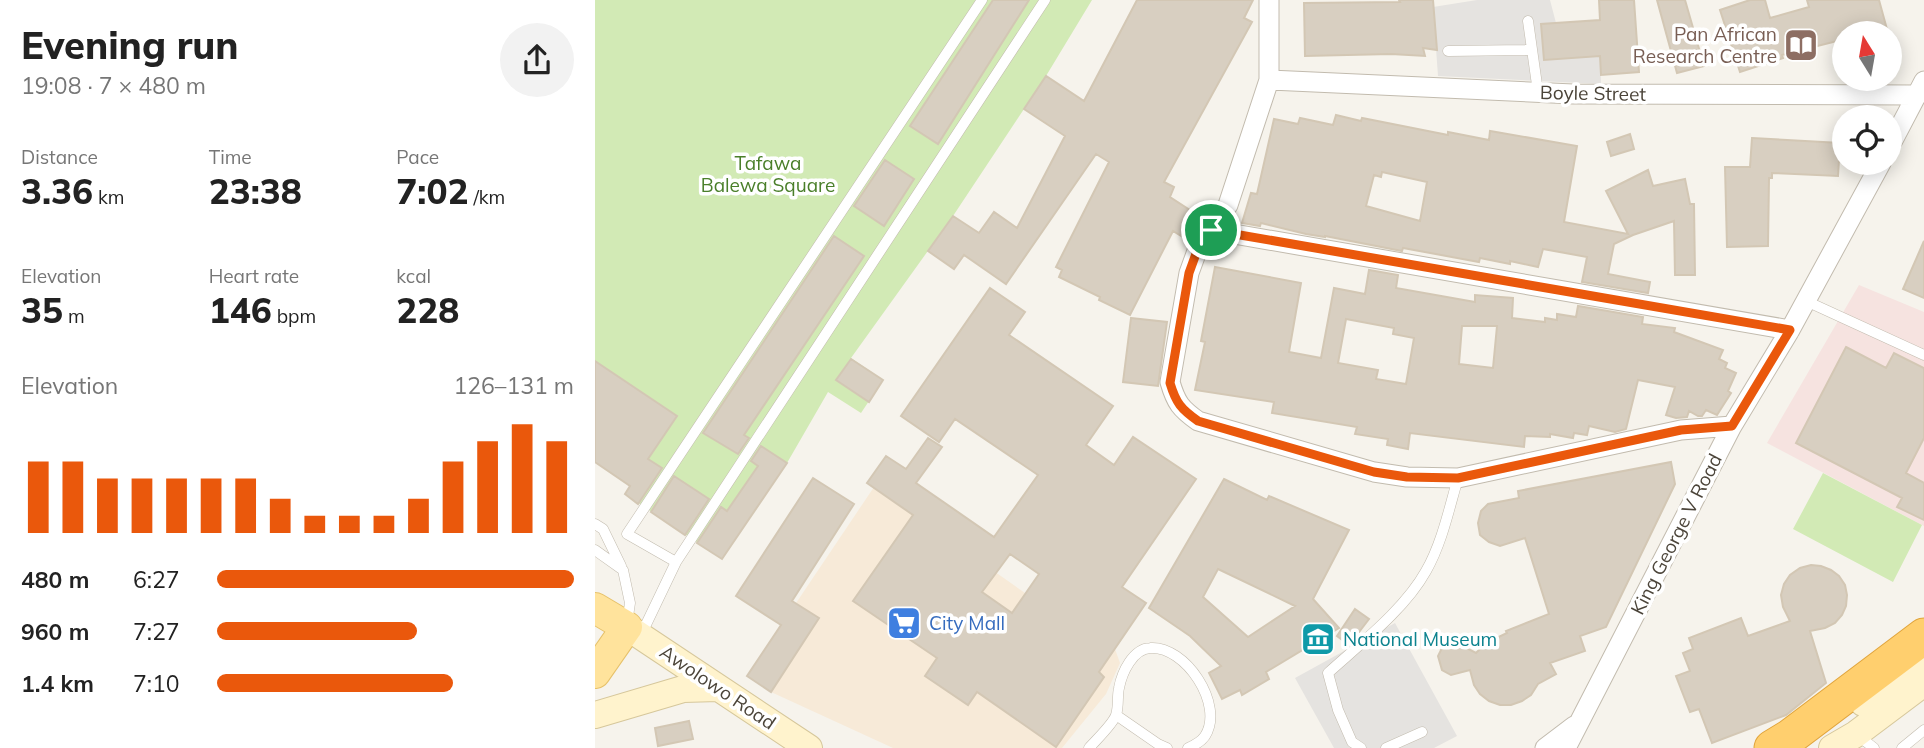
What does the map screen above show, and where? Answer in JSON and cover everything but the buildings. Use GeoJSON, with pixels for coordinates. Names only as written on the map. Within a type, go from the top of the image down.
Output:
{"type":"FeatureCollection","features":[{"type":"Feature","properties":{"kind":"highway"},"geometry":{"type":"LineString","coordinates":[[1772,748],[1924,636]]}},
{"type":"Feature","properties":{"kind":"main road"},"geometry":{"type":"LineString","coordinates":[[595,608],[634,631],[595,673]]}},
{"type":"Feature","properties":{"kind":"main road","name":"Awolowo Road"},"geometry":{"type":"LineString","coordinates":[[634,631],[809,748]]}},
{"type":"Feature","properties":{"kind":"main road"},"geometry":{"type":"LineString","coordinates":[[1792,748],[1844,717],[1924,659]]}},
{"type":"Feature","properties":{"kind":"main road"},"geometry":{"type":"LineString","coordinates":[[1832,748],[1865,741],[1924,683]]}},
{"type":"Feature","properties":{"kind":"main road"},"geometry":{"type":"LineString","coordinates":[[595,715],[683,689],[718,688]]}},
{"type":"Feature","properties":{"kind":"street"},"geometry":{"type":"LineString","coordinates":[[1269,0],[1269,79],[1228,205],[1197,251],[1189,273],[1170,383],[1183,410],[1198,421],[1374,472],[1407,477],[1458,478],[1681,430],[1732,426]]}},
{"type":"Feature","properties":{"kind":"street","name":"Boyle Street"},"geometry":{"type":"LineString","coordinates":[[1269,79],[1573,94],[1921,88]]}},
{"type":"Feature","properties":{"kind":"street"},"geometry":{"type":"LineString","coordinates":[[1902,124],[1921,88]]}},
{"type":"Feature","properties":{"kind":"street","name":"King George V Road"},"geometry":{"type":"LineString","coordinates":[[1566,748],[1732,426],[1790,330],[1874,175]]}},
{"type":"Feature","properties":{"kind":"street"},"geometry":{"type":"LineString","coordinates":[[1211,230],[1790,330]]}},
{"type":"Feature","properties":{"kind":"street"},"geometry":{"type":"LineString","coordinates":[[1545,748],[1577,723]]}},
{"type":"Feature","properties":{"kind":"lane"},"geometry":{"type":"LineString","coordinates":[[676,562],[628,534],[982,0]]}},
{"type":"Feature","properties":{"kind":"lane"},"geometry":{"type":"LineString","coordinates":[[634,631],[676,562],[1045,0]]}},
{"type":"Feature","properties":{"kind":"lane"},"geometry":{"type":"LineString","coordinates":[[1528,21],[1538,92]]}},
{"type":"Feature","properties":{"kind":"lane"},"geometry":{"type":"LineString","coordinates":[[1448,51],[1532,50]]}},
{"type":"Feature","properties":{"kind":"lane"},"geometry":{"type":"LineString","coordinates":[[1806,301],[1924,355]]}},
{"type":"Feature","properties":{"kind":"lane"},"geometry":{"type":"LineString","coordinates":[[1361,748],[1352,742],[1338,710],[1328,673],[1383,623],[1426,572],[1437,549],[1458,478]]}},
{"type":"Feature","properties":{"kind":"lane"},"geometry":{"type":"LineString","coordinates":[[595,524],[603,529],[623,570],[634,631]]}},
{"type":"Feature","properties":{"kind":"lane"},"geometry":{"type":"LineString","coordinates":[[595,550],[623,570]]}},
{"type":"Feature","properties":{"kind":"lane"},"geometry":{"type":"LineString","coordinates":[[1089,748],[1116,715],[1119,687],[1128,665],[1136,653],[1150,648],[1169,651],[1194,672],[1205,689],[1209,704],[1207,734],[1199,743],[1188,748]]}},
{"type":"Feature","properties":{"kind":"lane"},"geometry":{"type":"LineString","coordinates":[[1116,715],[1167,748]]}},
{"type":"Feature","properties":{"kind":"lane"},"geometry":{"type":"LineString","coordinates":[[1902,748],[1924,730]]}},
{"type":"Feature","properties":{"kind":"lane"},"geometry":{"type":"LineString","coordinates":[[1386,748],[1422,732]]}},
{"type":"Feature","properties":{"kind":"shaded area"},"geometry":{"type":"Polygon","coordinates":[[[1477,0],[1550,0],[1556,23],[1541,25],[1544,59],[1600,56],[1601,84],[1438,76],[1433,7],[1477,0]]]}},
{"type":"Feature","properties":{"kind":"shaded area"},"geometry":{"type":"Polygon","coordinates":[[[1859,285],[1924,312],[1924,526],[1767,443],[1859,285]]]}},
{"type":"Feature","properties":{"kind":"shaded area","name":"City Mall"},"geometry":{"type":"Polygon","coordinates":[[[874,487],[1025,593],[1012,613],[1115,649],[1120,663],[1106,694],[1062,748],[893,748],[771,692],[747,676],[874,487]]]}},
{"type":"Feature","properties":{"kind":"shaded area"},"geometry":{"type":"Polygon","coordinates":[[[1395,623],[1457,736],[1434,748],[1334,748],[1295,678],[1395,623]]]}},
{"type":"Feature","properties":{"kind":"green space","name":"Tafawa Balewa Square"},"geometry":{"type":"Polygon","coordinates":[[[595,0],[1092,0],[1046,76],[1079,98],[1057,131],[1024,109],[953,216],[851,358],[883,380],[861,413],[828,392],[787,463],[722,559],[625,494],[630,486],[595,462],[595,0]]]}},
{"type":"Feature","properties":{"kind":"green space"},"geometry":{"type":"Polygon","coordinates":[[[1823,473],[1922,525],[1893,582],[1793,529],[1823,473]]]}},
{"type":"Feature","properties":{"kind":"place","name":"Pan African Research Centre"},"geometry":{"type":"Point","coordinates":[1801,45]}},
{"type":"Feature","properties":{"kind":"place","name":"City Mall"},"geometry":{"type":"Point","coordinates":[904,623]}},
{"type":"Feature","properties":{"kind":"place","name":"National Museum"},"geometry":{"type":"Point","coordinates":[1318,639]}},
{"type":"Feature","properties":{"kind":"route"},"geometry":{"type":"LineString","coordinates":[[1211,230],[1790,330],[1732,426],[1681,430],[1458,478],[1407,477],[1374,472],[1198,421],[1183,410],[1170,383],[1189,273],[1197,251],[1211,230]]}}]}
